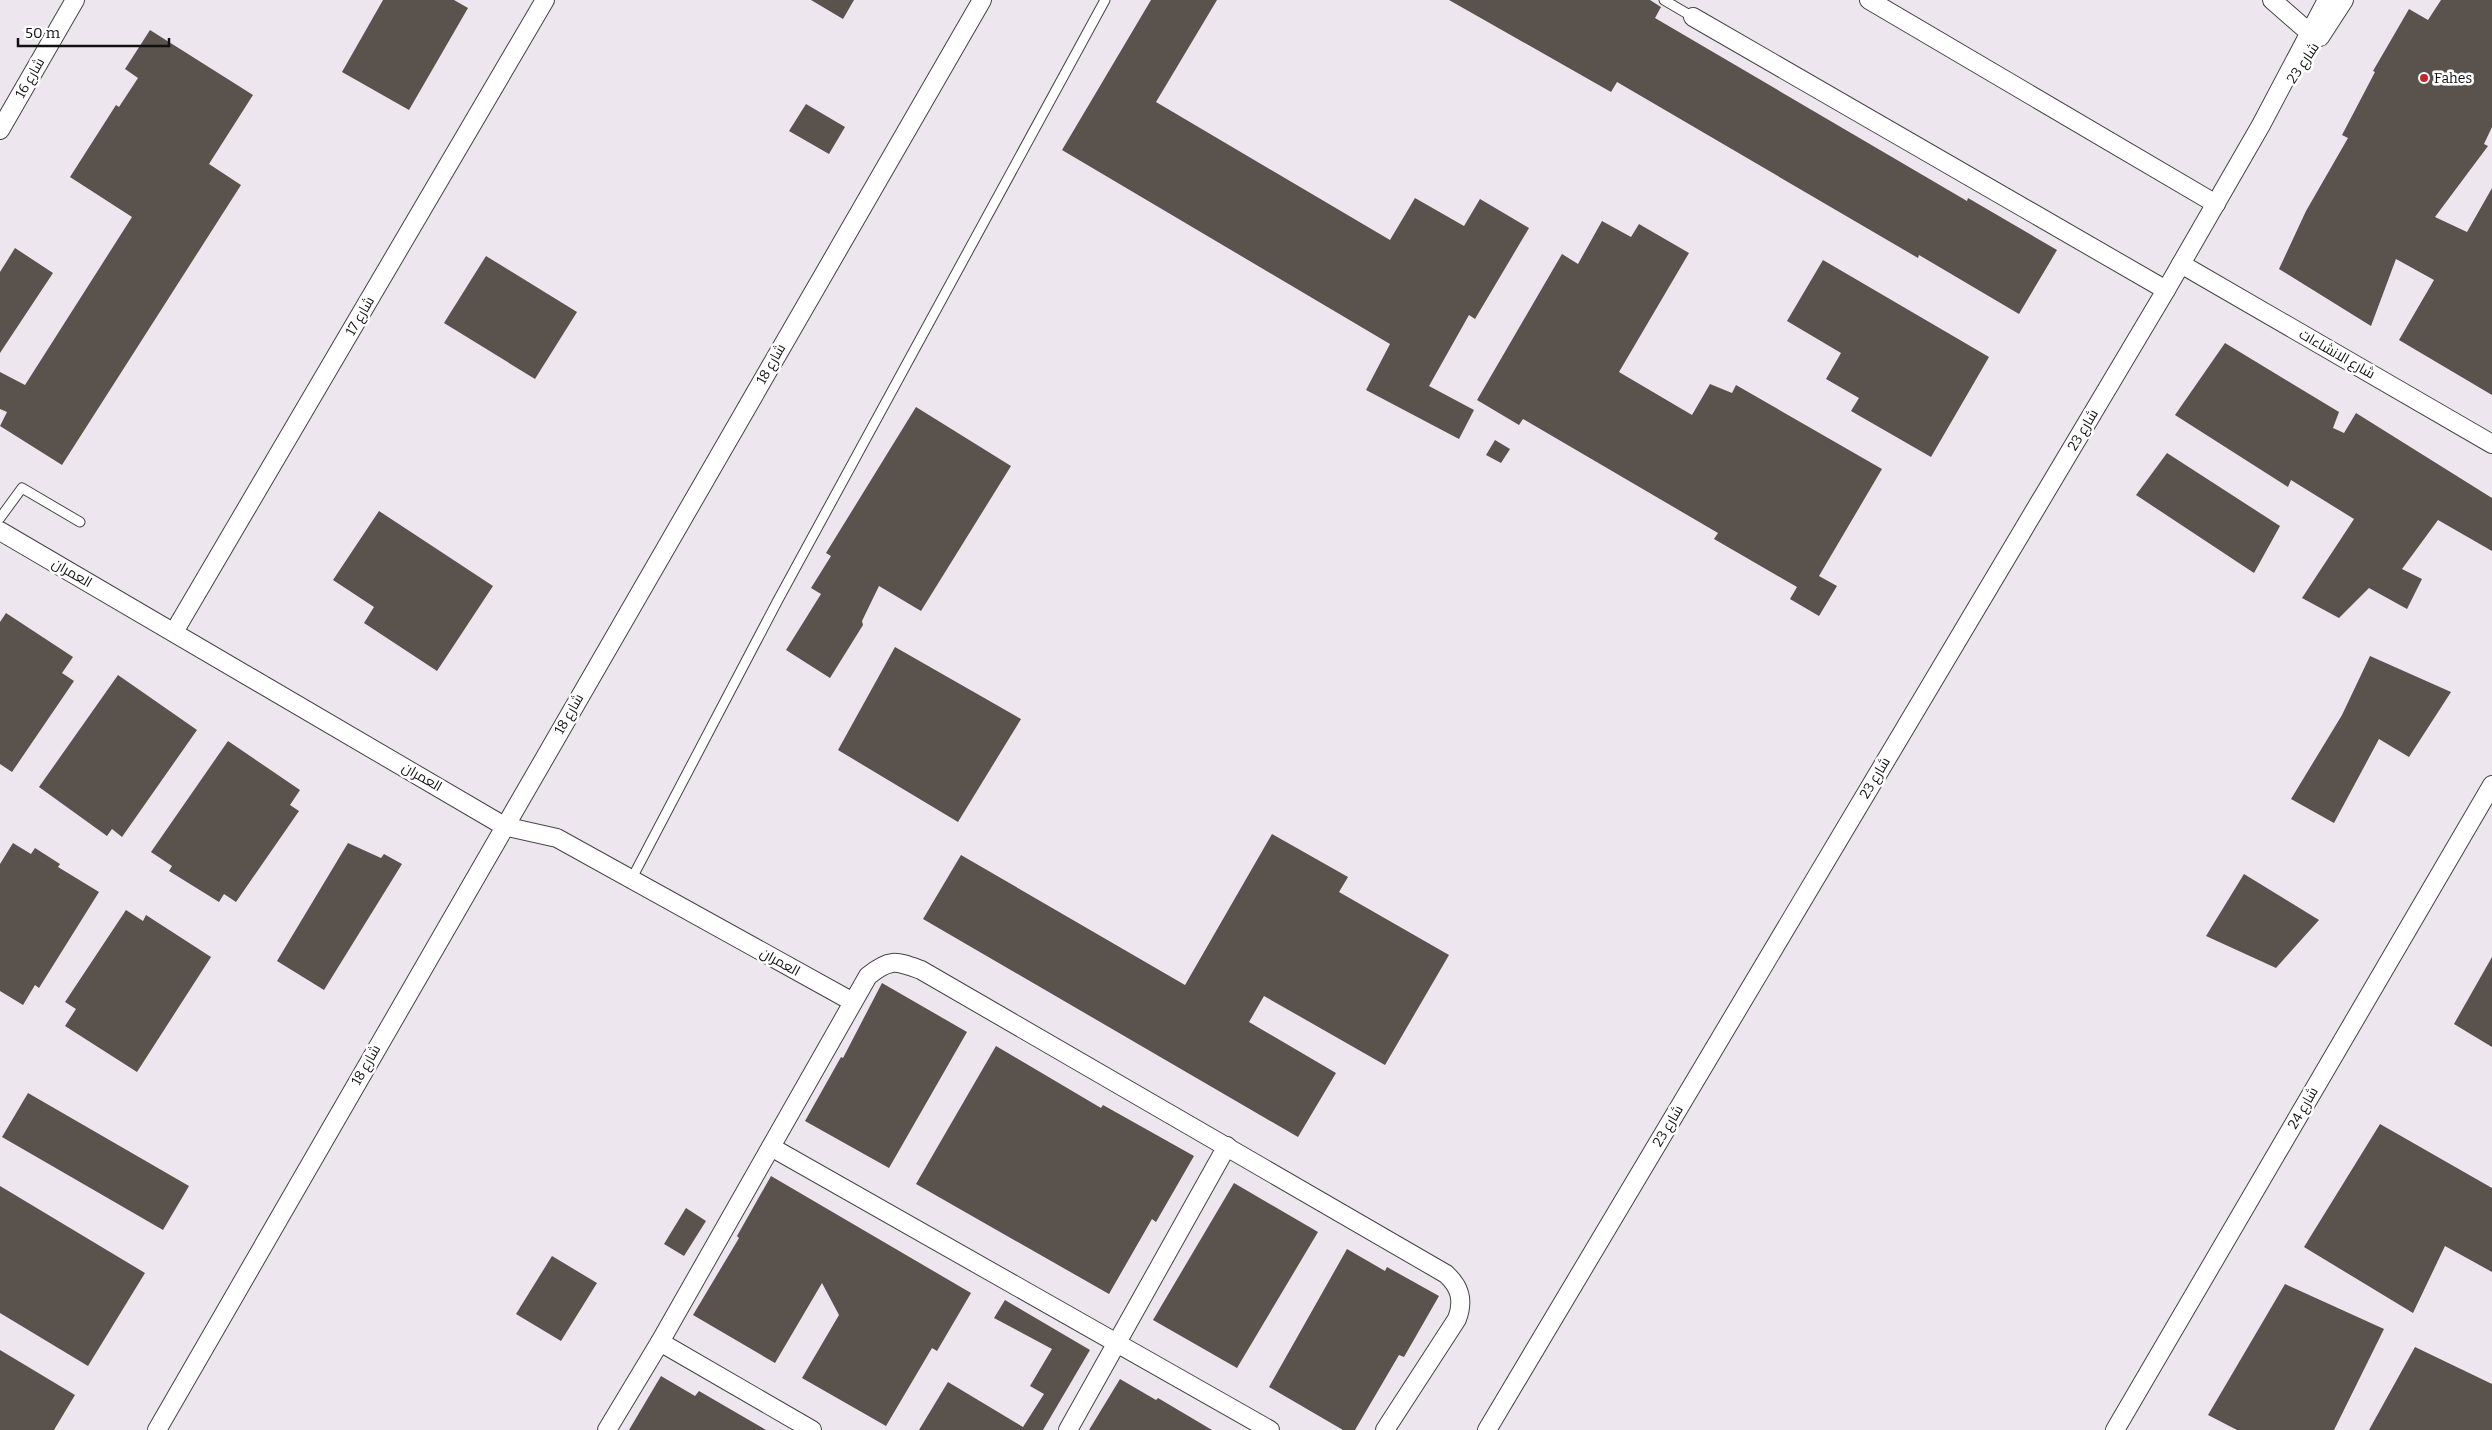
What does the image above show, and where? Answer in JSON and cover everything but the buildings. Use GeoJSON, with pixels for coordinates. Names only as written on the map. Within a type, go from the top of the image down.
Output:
{"type":"FeatureCollection","features":[{"type":"Feature","properties":{"kind":"street","name":"شارع 16"},"geometry":{"type":"LineString","coordinates":[[0,130],[75,0]]}},
{"type":"Feature","properties":{"kind":"street","name":"شارع 17"},"geometry":{"type":"LineString","coordinates":[[174,632],[545,0]]}},
{"type":"Feature","properties":{"kind":"street","name":"شارع 18"},"geometry":{"type":"LineString","coordinates":[[157,1430],[982,0]]}},
{"type":"Feature","properties":{"kind":"street"},"geometry":{"type":"LineString","coordinates":[[1870,0],[2216,204]]}},
{"type":"Feature","properties":{"kind":"street"},"geometry":{"type":"LineString","coordinates":[[2272,0],[2311,34]]}},
{"type":"Feature","properties":{"kind":"street","name":"شارع 23"},"geometry":{"type":"LineString","coordinates":[[1487,1430],[2166,290],[2261,125],[2311,34],[2327,0]]}},
{"type":"Feature","properties":{"kind":"street","name":"شارع 23"},"geometry":{"type":"LineString","coordinates":[[2261,125],[2344,0]]}},
{"type":"Feature","properties":{"kind":"street"},"geometry":{"type":"LineString","coordinates":[[1693,16],[2166,290]]}},
{"type":"Feature","properties":{"kind":"street","name":"شارع الانشاءات"},"geometry":{"type":"LineString","coordinates":[[2181,264],[2492,444]]}},
{"type":"Feature","properties":{"kind":"street","name":"العمران"},"geometry":{"type":"LineString","coordinates":[[0,531],[504,826],[557,838],[853,1002]]}},
{"type":"Feature","properties":{"kind":"street","name":"شارع 24"},"geometry":{"type":"LineString","coordinates":[[2115,1430],[2492,785]]}},
{"type":"Feature","properties":{"kind":"street"},"geometry":{"type":"LineString","coordinates":[[607,1430],[660,1342],[868,976],[880,966],[897,961],[922,970],[1446,1274],[1459,1289],[1461,1310],[1385,1430]]}},
{"type":"Feature","properties":{"kind":"street"},"geometry":{"type":"LineString","coordinates":[[1068,1430],[1227,1146]]}},
{"type":"Feature","properties":{"kind":"street"},"geometry":{"type":"LineString","coordinates":[[771,1147],[1118,1342],[1270,1430]]}},
{"type":"Feature","properties":{"kind":"street"},"geometry":{"type":"LineString","coordinates":[[660,1342],[812,1430]]}},
{"type":"Feature","properties":{"kind":"lane"},"geometry":{"type":"LineString","coordinates":[[631,880],[778,600],[1105,0]]}},
{"type":"Feature","properties":{"kind":"lane"},"geometry":{"type":"LineString","coordinates":[[1664,0],[1693,16]]}},
{"type":"Feature","properties":{"kind":"lane"},"geometry":{"type":"LineString","coordinates":[[0,518],[22,488],[80,522]]}},
{"type":"Feature","properties":{"kind":"shaded area"},"geometry":{"type":"Polygon","coordinates":[[[0,0],[2492,0],[2492,1430],[0,1430],[0,0]]]}},
{"type":"Feature","properties":{"kind":"place","name":"Fahes"},"geometry":{"type":"Point","coordinates":[2424,78]}}]}
